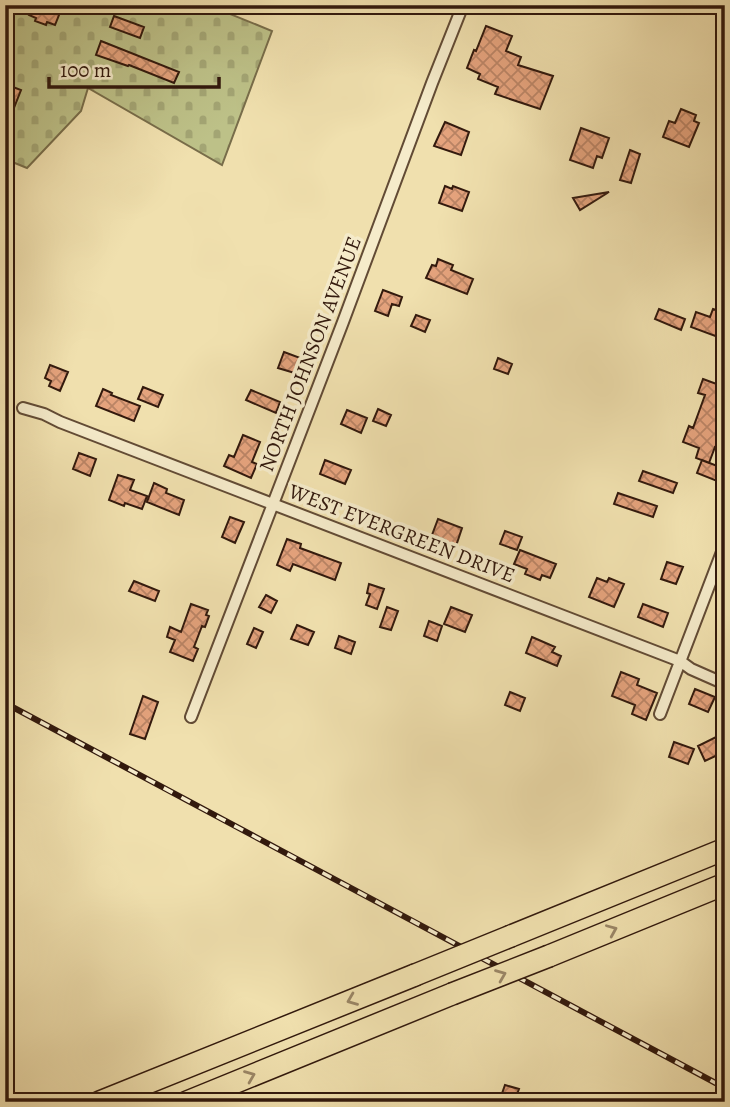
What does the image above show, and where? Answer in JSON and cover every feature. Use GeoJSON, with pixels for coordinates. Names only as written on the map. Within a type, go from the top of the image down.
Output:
{"type":"FeatureCollection","features":[{"type":"Feature","properties":{"kind":"highway"},"geometry":{"type":"LineString","coordinates":[[100,1102],[725,849]]}},
{"type":"Feature","properties":{"kind":"highway"},"geometry":{"type":"LineString","coordinates":[[187,1102],[725,884]]}},
{"type":"Feature","properties":{"kind":"street","name":"NORTH JOHNSON AVENUE"},"geometry":{"type":"LineString","coordinates":[[191,717],[463,5]]}},
{"type":"Feature","properties":{"kind":"street","name":"WEST EVERGREEN DRIVE"},"geometry":{"type":"LineString","coordinates":[[23,408],[680,661],[691,669],[725,684]]}},
{"type":"Feature","properties":{"kind":"street"},"geometry":{"type":"LineString","coordinates":[[660,714],[725,544]]}},
{"type":"Feature","properties":{"kind":"green space"},"geometry":{"type":"Polygon","coordinates":[[[5,5],[208,5],[272,31],[222,165],[88,88],[81,111],[27,168],[5,159],[5,5]]]}},
{"type":"Feature","properties":{"kind":"building"},"geometry":{"type":"Polygon","coordinates":[[[33,5],[60,5],[61,10],[55,25],[35,21],[36,18],[29,15],[33,5]]]}},
{"type":"Feature","properties":{"kind":"building"},"geometry":{"type":"Polygon","coordinates":[[[114,16],[144,27],[140,38],[110,27],[114,16]]]}},
{"type":"Feature","properties":{"kind":"building"},"geometry":{"type":"Polygon","coordinates":[[[486,26],[512,36],[506,51],[521,57],[518,65],[553,76],[540,109],[495,94],[498,87],[478,79],[480,74],[467,68],[486,26]]]}},
{"type":"Feature","properties":{"kind":"building"},"geometry":{"type":"Polygon","coordinates":[[[101,41],[179,72],[174,83],[96,55],[101,41]]]}},
{"type":"Feature","properties":{"kind":"building"},"geometry":{"type":"Polygon","coordinates":[[[5,84],[21,90],[6,128],[5,128],[5,84]]]}},
{"type":"Feature","properties":{"kind":"building"},"geometry":{"type":"Polygon","coordinates":[[[681,109],[696,115],[694,121],[699,123],[689,147],[663,137],[669,121],[675,123],[681,109]]]}},
{"type":"Feature","properties":{"kind":"building"},"geometry":{"type":"Polygon","coordinates":[[[445,122],[469,132],[461,155],[434,146],[445,122]]]}},
{"type":"Feature","properties":{"kind":"building"},"geometry":{"type":"Polygon","coordinates":[[[581,128],[609,138],[602,158],[597,156],[593,168],[570,160],[581,128]]]}},
{"type":"Feature","properties":{"kind":"building"},"geometry":{"type":"Polygon","coordinates":[[[630,150],[640,154],[631,183],[620,180],[630,150]]]}},
{"type":"Feature","properties":{"kind":"building"},"geometry":{"type":"Polygon","coordinates":[[[445,186],[469,192],[462,211],[439,203],[445,186]]]}},
{"type":"Feature","properties":{"kind":"building"},"geometry":{"type":"Polygon","coordinates":[[[609,192],[580,210],[573,198],[609,192]]]}},
{"type":"Feature","properties":{"kind":"building"},"geometry":{"type":"Polygon","coordinates":[[[438,259],[453,265],[451,270],[473,279],[467,294],[426,278],[438,259]]]}},
{"type":"Feature","properties":{"kind":"building"},"geometry":{"type":"Polygon","coordinates":[[[383,290],[402,297],[399,306],[392,304],[388,316],[375,311],[383,290]]]}},
{"type":"Feature","properties":{"kind":"building"},"geometry":{"type":"Polygon","coordinates":[[[659,309],[685,319],[681,330],[655,319],[659,309]]]}},
{"type":"Feature","properties":{"kind":"building"},"geometry":{"type":"Polygon","coordinates":[[[713,309],[725,313],[718,337],[691,327],[696,312],[710,317],[713,309]]]}},
{"type":"Feature","properties":{"kind":"building"},"geometry":{"type":"Polygon","coordinates":[[[416,315],[430,320],[425,332],[411,326],[416,315]]]}},
{"type":"Feature","properties":{"kind":"building"},"geometry":{"type":"Polygon","coordinates":[[[284,352],[303,359],[298,374],[278,368],[284,352]]]}},
{"type":"Feature","properties":{"kind":"building"},"geometry":{"type":"Polygon","coordinates":[[[498,358],[512,364],[508,374],[494,369],[498,358]]]}},
{"type":"Feature","properties":{"kind":"building"},"geometry":{"type":"Polygon","coordinates":[[[50,365],[68,372],[60,391],[49,386],[51,381],[45,378],[50,365]]]}},
{"type":"Feature","properties":{"kind":"building"},"geometry":{"type":"Polygon","coordinates":[[[703,379],[725,387],[719,407],[725,409],[725,436],[720,448],[715,447],[709,463],[696,458],[699,448],[683,442],[689,426],[693,428],[705,395],[698,393],[703,379]]]}},
{"type":"Feature","properties":{"kind":"building"},"geometry":{"type":"Polygon","coordinates":[[[143,387],[163,395],[158,407],[138,399],[143,387]]]}},
{"type":"Feature","properties":{"kind":"building"},"geometry":{"type":"Polygon","coordinates":[[[103,389],[112,393],[111,395],[140,406],[134,421],[96,406],[103,389]]]}},
{"type":"Feature","properties":{"kind":"building"},"geometry":{"type":"Polygon","coordinates":[[[251,390],[280,402],[276,413],[246,400],[251,390]]]}},
{"type":"Feature","properties":{"kind":"building"},"geometry":{"type":"Polygon","coordinates":[[[378,409],[391,415],[386,426],[373,421],[378,409]]]}},
{"type":"Feature","properties":{"kind":"building"},"geometry":{"type":"Polygon","coordinates":[[[347,410],[367,418],[361,433],[341,424],[347,410]]]}},
{"type":"Feature","properties":{"kind":"building"},"geometry":{"type":"Polygon","coordinates":[[[243,435],[260,442],[252,462],[257,464],[251,478],[224,466],[229,455],[234,457],[243,435]]]}},
{"type":"Feature","properties":{"kind":"building"},"geometry":{"type":"Polygon","coordinates":[[[79,453],[96,459],[90,476],[73,469],[79,453]]]}},
{"type":"Feature","properties":{"kind":"building"},"geometry":{"type":"Polygon","coordinates":[[[325,460],[351,470],[345,484],[320,474],[325,460]]]}},
{"type":"Feature","properties":{"kind":"building"},"geometry":{"type":"Polygon","coordinates":[[[702,460],[725,469],[722,483],[697,473],[702,460]]]}},
{"type":"Feature","properties":{"kind":"building"},"geometry":{"type":"Polygon","coordinates":[[[643,471],[677,483],[673,493],[639,481],[643,471]]]}},
{"type":"Feature","properties":{"kind":"building"},"geometry":{"type":"Polygon","coordinates":[[[118,475],[134,480],[130,490],[147,496],[142,509],[109,500],[118,475]]]}},
{"type":"Feature","properties":{"kind":"building"},"geometry":{"type":"Polygon","coordinates":[[[154,483],[167,489],[166,493],[184,500],[179,515],[147,502],[154,483]]]}},
{"type":"Feature","properties":{"kind":"building"},"geometry":{"type":"Polygon","coordinates":[[[618,493],[657,506],[653,517],[614,504],[618,493]]]}},
{"type":"Feature","properties":{"kind":"building"},"geometry":{"type":"Polygon","coordinates":[[[230,517],[244,522],[235,543],[222,537],[230,517]]]}},
{"type":"Feature","properties":{"kind":"building"},"geometry":{"type":"Polygon","coordinates":[[[438,519],[462,528],[455,549],[443,545],[445,540],[432,535],[438,519]]]}},
{"type":"Feature","properties":{"kind":"building"},"geometry":{"type":"Polygon","coordinates":[[[505,531],[522,537],[517,550],[500,544],[505,531]]]}},
{"type":"Feature","properties":{"kind":"building"},"geometry":{"type":"Polygon","coordinates":[[[287,539],[301,544],[300,548],[341,563],[335,580],[293,564],[290,571],[277,565],[287,539]]]}},
{"type":"Feature","properties":{"kind":"building"},"geometry":{"type":"Polygon","coordinates":[[[520,550],[556,564],[550,578],[542,575],[540,580],[525,574],[527,569],[514,564],[520,550]]]}},
{"type":"Feature","properties":{"kind":"building"},"geometry":{"type":"Polygon","coordinates":[[[667,562],[683,567],[676,584],[661,579],[667,562]]]}},
{"type":"Feature","properties":{"kind":"building"},"geometry":{"type":"Polygon","coordinates":[[[597,578],[607,582],[609,578],[624,584],[614,607],[589,597],[597,578]]]}},
{"type":"Feature","properties":{"kind":"building"},"geometry":{"type":"Polygon","coordinates":[[[134,581],[159,591],[155,601],[129,591],[134,581]]]}},
{"type":"Feature","properties":{"kind":"building"},"geometry":{"type":"Polygon","coordinates":[[[369,584],[384,589],[377,609],[366,605],[370,594],[367,593],[369,584]]]}},
{"type":"Feature","properties":{"kind":"building"},"geometry":{"type":"Polygon","coordinates":[[[266,595],[277,601],[271,613],[259,607],[266,595]]]}},
{"type":"Feature","properties":{"kind":"building"},"geometry":{"type":"Polygon","coordinates":[[[191,604],[208,610],[206,615],[209,616],[194,647],[198,649],[193,661],[170,652],[175,640],[167,637],[170,627],[181,632],[191,604]]]}},
{"type":"Feature","properties":{"kind":"building"},"geometry":{"type":"Polygon","coordinates":[[[643,604],[668,613],[663,627],[638,617],[643,604]]]}},
{"type":"Feature","properties":{"kind":"building"},"geometry":{"type":"Polygon","coordinates":[[[387,607],[398,611],[391,630],[380,627],[387,607]]]}},
{"type":"Feature","properties":{"kind":"building"},"geometry":{"type":"Polygon","coordinates":[[[451,607],[472,615],[465,632],[444,624],[451,607]]]}},
{"type":"Feature","properties":{"kind":"building"},"geometry":{"type":"Polygon","coordinates":[[[429,621],[442,626],[437,641],[424,636],[429,621]]]}},
{"type":"Feature","properties":{"kind":"building"},"geometry":{"type":"Polygon","coordinates":[[[297,625],[314,632],[308,645],[291,639],[297,625]]]}},
{"type":"Feature","properties":{"kind":"building"},"geometry":{"type":"Polygon","coordinates":[[[254,628],[263,632],[256,648],[247,644],[254,628]]]}},
{"type":"Feature","properties":{"kind":"building"},"geometry":{"type":"Polygon","coordinates":[[[339,636],[355,642],[351,654],[335,648],[339,636]]]}},
{"type":"Feature","properties":{"kind":"building"},"geometry":{"type":"Polygon","coordinates":[[[532,637],[555,647],[552,652],[561,656],[557,666],[526,653],[532,637]]]}},
{"type":"Feature","properties":{"kind":"building"},"geometry":{"type":"Polygon","coordinates":[[[621,672],[639,679],[637,685],[657,693],[646,720],[632,714],[635,705],[612,696],[621,672]]]}},
{"type":"Feature","properties":{"kind":"building"},"geometry":{"type":"Polygon","coordinates":[[[695,689],[715,697],[708,712],[689,704],[695,689]]]}},
{"type":"Feature","properties":{"kind":"building"},"geometry":{"type":"Polygon","coordinates":[[[510,692],[525,698],[520,711],[505,705],[510,692]]]}},
{"type":"Feature","properties":{"kind":"building"},"geometry":{"type":"Polygon","coordinates":[[[143,696],[158,702],[145,739],[130,734],[143,696]]]}},
{"type":"Feature","properties":{"kind":"building"},"geometry":{"type":"Polygon","coordinates":[[[716,737],[724,752],[705,761],[698,746],[716,737]]]}},
{"type":"Feature","properties":{"kind":"building"},"geometry":{"type":"Polygon","coordinates":[[[674,742],[694,749],[688,764],[669,757],[674,742]]]}},
{"type":"Feature","properties":{"kind":"building"},"geometry":{"type":"Polygon","coordinates":[[[505,1085],[519,1089],[514,1102],[499,1102],[505,1085]]]}},
{"type":"Feature","properties":{"kind":"railway"},"geometry":{"type":"LineString","coordinates":[[5,703],[725,1088]]}}]}
